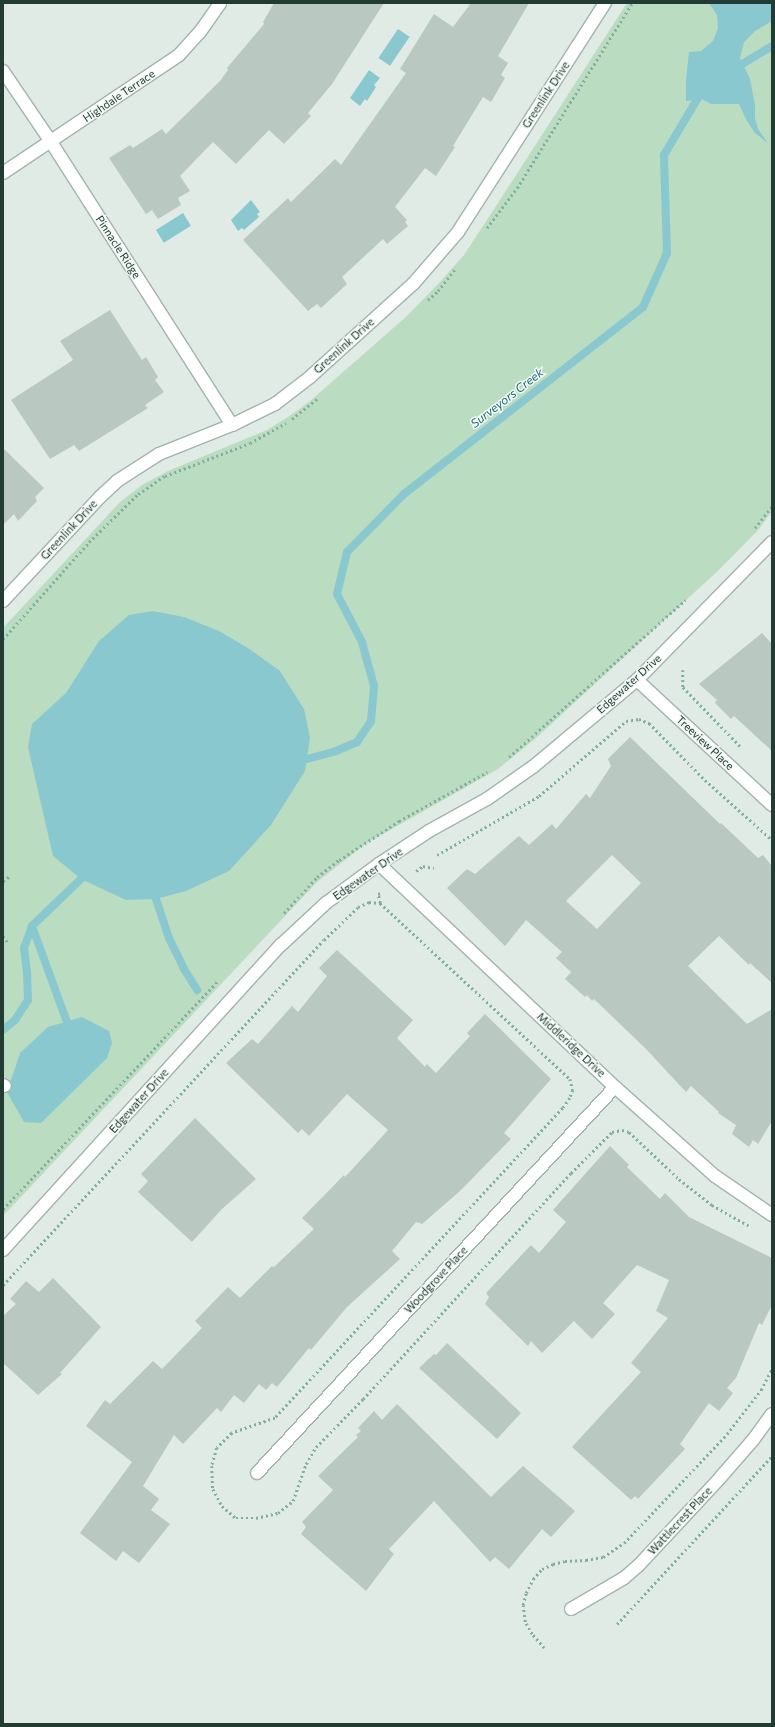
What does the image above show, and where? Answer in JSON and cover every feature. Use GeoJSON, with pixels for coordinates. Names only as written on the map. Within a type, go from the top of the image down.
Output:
{"type":"FeatureCollection","features":[{"type":"Feature","properties":{"kind":"street","name":"Highdale Terrace"},"geometry":{"type":"LineString","coordinates":[[3,173],[179,55],[200,32],[220,3]]}},
{"type":"Feature","properties":{"kind":"street","name":"Greenlink Drive"},"geometry":{"type":"LineString","coordinates":[[3,601],[100,497],[117,481],[159,454],[232,425],[275,404],[293,391],[428,268],[467,219],[605,3]]}},
{"type":"Feature","properties":{"kind":"street","name":"Pinnacle Ridge"},"geometry":{"type":"LineString","coordinates":[[3,71],[51,142],[232,425]]}},
{"type":"Feature","properties":{"kind":"street","name":"Edgewater Drive"},"geometry":{"type":"LineString","coordinates":[[5,1244],[281,945],[326,903],[379,864],[429,831],[487,799],[534,766],[637,680],[772,542]]}},
{"type":"Feature","properties":{"kind":"street","name":"Treeview Place"},"geometry":{"type":"LineString","coordinates":[[637,680],[772,805]]}},
{"type":"Feature","properties":{"kind":"street","name":"Middleridge Drive"},"geometry":{"type":"LineString","coordinates":[[379,864],[615,1087],[715,1176],[772,1215]]}},
{"type":"Feature","properties":{"kind":"street","name":"Woodgrove Place"},"geometry":{"type":"LineString","coordinates":[[256,1473],[615,1087]]}},
{"type":"Feature","properties":{"kind":"street","name":"Wattlecrest Place"},"geometry":{"type":"LineString","coordinates":[[571,1609],[624,1578],[638,1566],[719,1480],[753,1440],[772,1414]]}},
{"type":"Feature","properties":{"kind":"path"},"geometry":{"type":"LineString","coordinates":[[580,87],[632,3]]}},
{"type":"Feature","properties":{"kind":"path"},"geometry":{"type":"LineString","coordinates":[[683,670],[683,687],[744,750]]}},
{"type":"Feature","properties":{"kind":"path"},"geometry":{"type":"LineString","coordinates":[[437,854],[539,796],[626,721],[638,719],[649,723],[705,780],[772,840]]}},
{"type":"Feature","properties":{"kind":"path"},"geometry":{"type":"LineString","coordinates":[[3,881],[10,876]]}},
{"type":"Feature","properties":{"kind":"path"},"geometry":{"type":"LineString","coordinates":[[3,1285],[319,946],[358,907],[370,902],[380,903],[570,1078],[573,1090],[570,1098],[562,1108],[275,1418],[232,1433],[217,1448],[212,1466],[213,1489],[222,1506],[236,1518],[256,1518],[278,1513],[293,1501],[306,1464],[316,1447],[363,1399],[582,1161],[612,1132],[622,1130],[629,1132],[679,1179],[706,1201],[755,1229]]}},
{"type":"Feature","properties":{"kind":"path"},"geometry":{"type":"LineString","coordinates":[[3,936],[9,944]]}},
{"type":"Feature","properties":{"kind":"path"},"geometry":{"type":"LineString","coordinates":[[544,1648],[532,1634],[525,1622],[524,1605],[526,1593],[533,1579],[542,1569],[553,1564],[565,1561],[586,1560],[603,1557],[624,1543],[727,1434],[761,1390],[772,1368]]}},
{"type":"Feature","properties":{"kind":"path"},"geometry":{"type":"LineString","coordinates":[[617,1624],[772,1456]]}},
{"type":"Feature","properties":{"kind":"green space"},"geometry":{"type":"Polygon","coordinates":[[[627,3],[772,3],[772,511],[759,529],[722,567],[536,738],[498,769],[367,843],[317,882],[3,1216],[3,628],[120,502],[142,485],[168,471],[267,430],[291,415],[309,402],[408,315],[464,255],[627,3]]]}},
{"type":"Feature","properties":{"kind":"water"},"geometry":{"type":"Polygon","coordinates":[[[709,3],[772,3],[772,21],[755,31],[744,42],[740,58],[750,79],[755,105],[755,118],[758,129],[768,143],[755,133],[747,121],[739,104],[711,104],[702,99],[686,101],[686,80],[689,52],[701,51],[713,41],[718,28],[717,15],[709,3]]]}},
{"type":"Feature","properties":{"kind":"water"},"geometry":{"type":"Polygon","coordinates":[[[398,29],[410,37],[390,66],[378,58],[398,29]]]}},
{"type":"Feature","properties":{"kind":"water"},"geometry":{"type":"Polygon","coordinates":[[[369,70],[380,78],[374,85],[376,87],[367,101],[365,99],[360,106],[350,98],[369,70]]]}},
{"type":"Feature","properties":{"kind":"water"},"geometry":{"type":"Polygon","coordinates":[[[251,200],[260,212],[257,214],[259,217],[244,230],[242,228],[238,231],[231,220],[251,200]]]}},
{"type":"Feature","properties":{"kind":"water"},"geometry":{"type":"Polygon","coordinates":[[[183,213],[191,226],[164,243],[156,230],[183,213]]]}},
{"type":"Feature","properties":{"kind":"water"},"geometry":{"type":"Polygon","coordinates":[[[153,611],[184,617],[219,631],[248,648],[280,671],[304,709],[310,738],[305,771],[271,825],[229,871],[186,891],[156,899],[126,900],[81,879],[53,856],[28,747],[32,724],[66,693],[99,641],[129,615],[153,611]]]}},
{"type":"Feature","properties":{"kind":"water"},"geometry":{"type":"Polygon","coordinates":[[[82,1017],[109,1031],[112,1043],[107,1058],[41,1123],[24,1122],[7,1092],[20,1053],[48,1027],[82,1017]]]}},
{"type":"Feature","properties":{"kind":"building"},"geometry":{"type":"Polygon","coordinates":[[[274,3],[384,3],[332,84],[308,113],[311,116],[284,144],[269,130],[236,164],[213,142],[180,176],[190,191],[178,198],[181,205],[158,219],[152,210],[146,214],[109,158],[130,145],[133,148],[162,129],[166,134],[220,81],[228,70],[227,68],[264,24],[263,22],[274,3]]]}},
{"type":"Feature","properties":{"kind":"building"},"geometry":{"type":"Polygon","coordinates":[[[471,3],[529,3],[498,56],[508,63],[501,75],[505,78],[491,102],[483,97],[453,146],[455,147],[436,176],[425,168],[395,207],[407,220],[405,222],[408,226],[387,244],[383,239],[342,277],[347,284],[321,308],[317,304],[308,311],[243,240],[288,198],[291,202],[335,159],[341,165],[406,73],[400,69],[434,14],[453,27],[471,3]]]}},
{"type":"Feature","properties":{"kind":"building"},"geometry":{"type":"Polygon","coordinates":[[[110,310],[142,360],[146,357],[158,377],[155,380],[164,392],[145,405],[148,408],[79,451],[74,445],[50,459],[11,400],[73,360],[60,341],[110,310]]]}},
{"type":"Feature","properties":{"kind":"building"},"geometry":{"type":"Polygon","coordinates":[[[3,448],[44,488],[35,497],[37,501],[18,521],[14,514],[3,525],[3,448]]]}},
{"type":"Feature","properties":{"kind":"building"},"geometry":{"type":"Polygon","coordinates":[[[762,633],[772,644],[772,751],[734,716],[731,719],[715,703],[717,700],[699,684],[762,633]]]}},
{"type":"Feature","properties":{"kind":"building"},"geometry":{"type":"Polygon","coordinates":[[[630,737],[720,824],[721,823],[758,858],[763,855],[772,866],[772,983],[750,963],[749,965],[719,936],[688,966],[747,1024],[772,1009],[772,1121],[758,1144],[753,1140],[749,1147],[732,1134],[736,1125],[718,1113],[719,1112],[691,1086],[686,1092],[646,1049],[594,999],[592,1001],[587,995],[585,997],[565,979],[571,972],[556,958],[562,952],[526,920],[505,946],[447,888],[467,869],[475,874],[519,836],[529,845],[552,824],[556,829],[586,794],[590,798],[611,766],[608,759],[630,737]],[[612,855],[566,901],[597,929],[641,883],[612,855]]]}},
{"type":"Feature","properties":{"kind":"building"},"geometry":{"type":"Polygon","coordinates":[[[337,950],[413,1020],[397,1038],[425,1067],[427,1064],[436,1073],[470,1036],[467,1033],[485,1014],[551,1079],[504,1133],[511,1139],[460,1191],[422,1224],[416,1222],[392,1251],[400,1259],[347,1307],[311,1350],[309,1348],[277,1387],[272,1383],[266,1390],[259,1384],[244,1403],[234,1395],[221,1412],[217,1408],[183,1444],[174,1435],[143,1486],[159,1499],[151,1510],[170,1524],[139,1563],[123,1551],[116,1561],[80,1533],[132,1462],[86,1426],[105,1400],[110,1404],[153,1361],[162,1369],[202,1328],[195,1321],[228,1287],[240,1298],[272,1266],[274,1267],[314,1229],[302,1218],[344,1175],[345,1177],[388,1130],[347,1094],[309,1136],[302,1129],[298,1133],[226,1063],[252,1039],[258,1044],[292,1006],[298,1012],[327,976],[319,968],[337,950]]]}},
{"type":"Feature","properties":{"kind":"building"},"geometry":{"type":"Polygon","coordinates":[[[195,1118],[256,1179],[222,1209],[192,1242],[138,1192],[148,1181],[141,1174],[195,1118]]]}},
{"type":"Feature","properties":{"kind":"building"},"geometry":{"type":"Polygon","coordinates":[[[610,1146],[629,1165],[627,1167],[660,1199],[665,1193],[689,1217],[772,1258],[772,1305],[762,1325],[759,1323],[736,1378],[727,1388],[733,1393],[719,1411],[709,1403],[680,1444],[685,1449],[638,1499],[635,1496],[631,1500],[572,1447],[641,1372],[631,1363],[668,1318],[656,1311],[669,1280],[637,1265],[603,1303],[615,1314],[592,1339],[574,1321],[542,1353],[531,1341],[528,1346],[485,1304],[489,1297],[486,1293],[531,1245],[539,1253],[566,1222],[553,1210],[610,1146]]]}},
{"type":"Feature","properties":{"kind":"building"},"geometry":{"type":"Polygon","coordinates":[[[53,1278],[101,1327],[60,1373],[62,1374],[38,1395],[3,1363],[3,1316],[16,1304],[10,1299],[26,1281],[39,1292],[53,1278]]]}},
{"type":"Feature","properties":{"kind":"building"},"geometry":{"type":"Polygon","coordinates":[[[447,1343],[521,1413],[497,1439],[419,1368],[434,1354],[436,1355],[447,1343]]]}},
{"type":"Feature","properties":{"kind":"building"},"geometry":{"type":"Polygon","coordinates":[[[397,1404],[491,1497],[523,1466],[575,1511],[551,1537],[542,1529],[509,1569],[495,1557],[490,1562],[434,1501],[389,1549],[394,1554],[366,1591],[301,1534],[306,1527],[302,1522],[333,1490],[318,1476],[358,1437],[356,1435],[361,1431],[358,1428],[374,1411],[382,1420],[397,1404]]]}},
{"type":"Feature","properties":{"kind":"waterway","name":"Surveyors Creek"},"geometry":{"type":"LineString","coordinates":[[734,69],[772,46]]}},
{"type":"Feature","properties":{"kind":"waterway","name":"Surveyors Creek"},"geometry":{"type":"LineString","coordinates":[[307,759],[336,751],[357,742],[371,721],[374,686],[362,642],[337,594],[347,552],[404,494],[643,307],[667,253],[664,155],[702,91]]}},
{"type":"Feature","properties":{"kind":"waterway"},"geometry":{"type":"LineString","coordinates":[[3,1030],[15,1020],[28,1000],[24,948],[32,926],[81,879]]}},
{"type":"Feature","properties":{"kind":"waterway"},"geometry":{"type":"LineString","coordinates":[[156,899],[169,938],[184,969],[197,990]]}},
{"type":"Feature","properties":{"kind":"waterway"},"geometry":{"type":"LineString","coordinates":[[32,926],[67,1022]]}}]}
